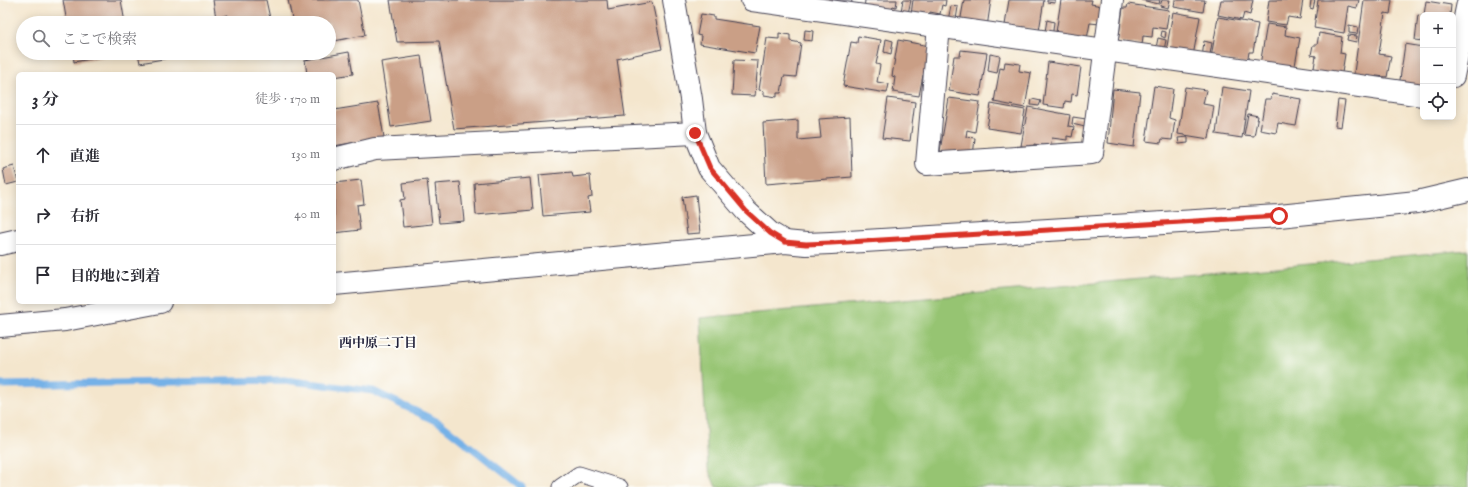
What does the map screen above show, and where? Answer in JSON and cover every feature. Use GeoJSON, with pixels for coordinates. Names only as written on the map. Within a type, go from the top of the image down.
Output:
{"type":"FeatureCollection","features":[{"type":"Feature","properties":{"kind":"street"},"geometry":{"type":"LineString","coordinates":[[674,0],[691,99],[695,133],[710,168],[746,211],[770,233],[785,242]]}},
{"type":"Feature","properties":{"kind":"street"},"geometry":{"type":"LineString","coordinates":[[752,0],[1420,95]]}},
{"type":"Feature","properties":{"kind":"street"},"geometry":{"type":"LineString","coordinates":[[939,26],[928,164],[1092,153],[1112,0]]}},
{"type":"Feature","properties":{"kind":"street"},"geometry":{"type":"LineString","coordinates":[[1456,61],[1468,3]]}},
{"type":"Feature","properties":{"kind":"street"},"geometry":{"type":"LineString","coordinates":[[336,158],[376,148],[695,133]]}},
{"type":"Feature","properties":{"kind":"street"},"geometry":{"type":"LineString","coordinates":[[336,284],[785,242],[806,244],[831,243],[1279,216],[1417,202],[1468,190]]}},
{"type":"Feature","properties":{"kind":"street"},"geometry":{"type":"LineString","coordinates":[[0,244],[16,240]]}},
{"type":"Feature","properties":{"kind":"street"},"geometry":{"type":"LineString","coordinates":[[0,256],[0,262]]}},
{"type":"Feature","properties":{"kind":"street"},"geometry":{"type":"LineString","coordinates":[[0,326],[65,320],[149,304]]}},
{"type":"Feature","properties":{"kind":"lane"},"geometry":{"type":"LineString","coordinates":[[560,487],[579,474],[620,487]]}},
{"type":"Feature","properties":{"kind":"green space"},"geometry":{"type":"Polygon","coordinates":[[[1468,250],[1468,487],[716,487],[708,469],[700,318],[1468,250]]]}},
{"type":"Feature","properties":{"kind":"building"},"geometry":{"type":"Polygon","coordinates":[[[63,0],[121,0],[124,16],[66,16],[63,0]]]}},
{"type":"Feature","properties":{"kind":"building"},"geometry":{"type":"Polygon","coordinates":[[[213,0],[266,0],[269,16],[228,15],[216,16],[213,0]]]}},
{"type":"Feature","properties":{"kind":"building"},"geometry":{"type":"Polygon","coordinates":[[[288,0],[358,0],[365,35],[336,41],[336,16],[291,16],[288,0]]]}},
{"type":"Feature","properties":{"kind":"building"},"geometry":{"type":"Polygon","coordinates":[[[390,0],[607,0],[608,10],[652,2],[662,49],[617,59],[625,116],[454,129],[439,41],[397,42],[390,0]]]}},
{"type":"Feature","properties":{"kind":"building"},"geometry":{"type":"Polygon","coordinates":[[[826,0],[852,0],[851,7],[826,0]]]}},
{"type":"Feature","properties":{"kind":"building"},"geometry":{"type":"Polygon","coordinates":[[[865,0],[897,0],[896,7],[893,6],[891,16],[864,11],[865,0]]]}},
{"type":"Feature","properties":{"kind":"building"},"geometry":{"type":"Polygon","coordinates":[[[903,0],[911,0],[907,18],[900,17],[903,0]]]}},
{"type":"Feature","properties":{"kind":"building"},"geometry":{"type":"Polygon","coordinates":[[[913,0],[946,0],[945,6],[942,5],[940,14],[930,12],[929,17],[911,14],[913,0]]]}},
{"type":"Feature","properties":{"kind":"building"},"geometry":{"type":"Polygon","coordinates":[[[964,0],[991,0],[987,27],[960,23],[964,0]]]}},
{"type":"Feature","properties":{"kind":"building"},"geometry":{"type":"Polygon","coordinates":[[[1009,0],[1044,0],[1039,31],[1005,25],[1009,0]]]}},
{"type":"Feature","properties":{"kind":"building"},"geometry":{"type":"Polygon","coordinates":[[[1047,0],[1055,0],[1055,3],[1047,2],[1047,0]]]}},
{"type":"Feature","properties":{"kind":"building"},"geometry":{"type":"Polygon","coordinates":[[[1061,0],[1092,0],[1091,4],[1102,6],[1100,24],[1090,23],[1086,44],[1055,39],[1061,0]]]}},
{"type":"Feature","properties":{"kind":"building"},"geometry":{"type":"Polygon","coordinates":[[[1141,0],[1160,0],[1159,4],[1141,0]]]}},
{"type":"Feature","properties":{"kind":"building"},"geometry":{"type":"Polygon","coordinates":[[[1162,0],[1170,0],[1168,8],[1160,6],[1162,0]]]}},
{"type":"Feature","properties":{"kind":"building"},"geometry":{"type":"Polygon","coordinates":[[[1175,0],[1205,0],[1203,12],[1174,7],[1175,0]]]}},
{"type":"Feature","properties":{"kind":"building"},"geometry":{"type":"Polygon","coordinates":[[[1221,0],[1253,0],[1250,15],[1244,13],[1242,20],[1218,15],[1221,0]]]}},
{"type":"Feature","properties":{"kind":"building"},"geometry":{"type":"Polygon","coordinates":[[[1269,0],[1303,0],[1300,19],[1288,17],[1286,25],[1266,22],[1269,0]]]}},
{"type":"Feature","properties":{"kind":"building"},"geometry":{"type":"Polygon","coordinates":[[[1311,0],[1315,0],[1313,9],[1310,8],[1311,0]]]}},
{"type":"Feature","properties":{"kind":"building"},"geometry":{"type":"Polygon","coordinates":[[[1318,0],[1359,0],[1357,8],[1348,6],[1344,33],[1314,28],[1318,0]]]}},
{"type":"Feature","properties":{"kind":"building"},"geometry":{"type":"Polygon","coordinates":[[[1364,0],[1392,0],[1390,14],[1385,13],[1379,54],[1391,56],[1387,77],[1376,76],[1375,83],[1353,80],[1364,0]]]}},
{"type":"Feature","properties":{"kind":"building"},"geometry":{"type":"Polygon","coordinates":[[[1426,1],[1451,5],[1450,12],[1424,12],[1426,1]]]}},
{"type":"Feature","properties":{"kind":"building"},"geometry":{"type":"Polygon","coordinates":[[[1128,4],[1169,10],[1166,29],[1153,27],[1152,37],[1143,36],[1142,45],[1118,42],[1123,8],[1127,8],[1128,4]]]}},
{"type":"Feature","properties":{"kind":"building"},"geometry":{"type":"Polygon","coordinates":[[[951,6],[958,7],[955,26],[947,25],[951,6]]]}},
{"type":"Feature","properties":{"kind":"building"},"geometry":{"type":"Polygon","coordinates":[[[1173,12],[1200,17],[1193,56],[1166,52],[1173,12]]]}},
{"type":"Feature","properties":{"kind":"building"},"geometry":{"type":"Polygon","coordinates":[[[701,14],[714,16],[714,19],[760,26],[755,53],[700,44],[701,36],[697,35],[701,14]]]}},
{"type":"Feature","properties":{"kind":"building"},"geometry":{"type":"Polygon","coordinates":[[[1418,15],[1420,15],[1420,41],[1415,40],[1418,15]]]}},
{"type":"Feature","properties":{"kind":"building"},"geometry":{"type":"Polygon","coordinates":[[[1218,17],[1258,24],[1253,52],[1249,52],[1247,64],[1211,58],[1218,17]]]}},
{"type":"Feature","properties":{"kind":"building"},"geometry":{"type":"Polygon","coordinates":[[[1047,20],[1054,22],[1052,39],[1044,37],[1047,20]]]}},
{"type":"Feature","properties":{"kind":"building"},"geometry":{"type":"Polygon","coordinates":[[[1267,24],[1286,27],[1285,35],[1300,38],[1294,71],[1260,65],[1267,24]]]}},
{"type":"Feature","properties":{"kind":"building"},"geometry":{"type":"Polygon","coordinates":[[[1349,25],[1358,27],[1357,34],[1349,33],[1349,25]]]}},
{"type":"Feature","properties":{"kind":"building"},"geometry":{"type":"Polygon","coordinates":[[[805,30],[813,31],[812,41],[804,40],[805,30]]]}},
{"type":"Feature","properties":{"kind":"building"},"geometry":{"type":"Polygon","coordinates":[[[1162,31],[1166,32],[1165,38],[1161,36],[1162,31]]]}},
{"type":"Feature","properties":{"kind":"building"},"geometry":{"type":"Polygon","coordinates":[[[779,33],[790,35],[790,41],[801,43],[796,77],[784,76],[781,93],[777,93],[777,97],[764,95],[764,91],[759,90],[767,38],[779,39],[779,33]]]}},
{"type":"Feature","properties":{"kind":"building"},"geometry":{"type":"Polygon","coordinates":[[[1319,33],[1342,37],[1340,53],[1345,54],[1341,79],[1313,74],[1316,56],[1311,55],[1313,45],[1317,45],[1319,33]]]}},
{"type":"Feature","properties":{"kind":"building"},"geometry":{"type":"Polygon","coordinates":[[[1348,35],[1357,36],[1356,42],[1347,40],[1348,35]]]}},
{"type":"Feature","properties":{"kind":"building"},"geometry":{"type":"Polygon","coordinates":[[[858,36],[881,40],[876,64],[880,65],[877,82],[889,84],[887,93],[843,86],[851,42],[857,43],[858,36]]]}},
{"type":"Feature","properties":{"kind":"building"},"geometry":{"type":"Polygon","coordinates":[[[1158,38],[1166,40],[1163,55],[1155,53],[1158,38]]]}},
{"type":"Feature","properties":{"kind":"building"},"geometry":{"type":"Polygon","coordinates":[[[886,39],[893,41],[891,54],[884,52],[886,39]]]}},
{"type":"Feature","properties":{"kind":"building"},"geometry":{"type":"Polygon","coordinates":[[[898,40],[929,46],[931,76],[923,75],[919,96],[893,92],[895,77],[892,76],[898,40]]]}},
{"type":"Feature","properties":{"kind":"building"},"geometry":{"type":"Polygon","coordinates":[[[1204,41],[1212,43],[1209,60],[1202,59],[1204,41]]]}},
{"type":"Feature","properties":{"kind":"building"},"geometry":{"type":"Polygon","coordinates":[[[1405,44],[1420,46],[1420,90],[1399,87],[1405,44]]]}},
{"type":"Feature","properties":{"kind":"building"},"geometry":{"type":"Polygon","coordinates":[[[961,50],[987,53],[980,96],[949,91],[954,56],[960,56],[961,50]]]}},
{"type":"Feature","properties":{"kind":"building"},"geometry":{"type":"Polygon","coordinates":[[[349,52],[353,74],[336,77],[336,72],[307,72],[305,60],[336,60],[336,54],[349,52]]]}},
{"type":"Feature","properties":{"kind":"building"},"geometry":{"type":"Polygon","coordinates":[[[990,54],[1000,56],[997,73],[988,71],[990,54]]]}},
{"type":"Feature","properties":{"kind":"building"},"geometry":{"type":"Polygon","coordinates":[[[421,56],[431,121],[391,127],[381,62],[421,56]]]}},
{"type":"Feature","properties":{"kind":"building"},"geometry":{"type":"Polygon","coordinates":[[[74,60],[85,60],[74,62],[74,60]]]}},
{"type":"Feature","properties":{"kind":"building"},"geometry":{"type":"Polygon","coordinates":[[[139,60],[157,60],[140,63],[139,60]]]}},
{"type":"Feature","properties":{"kind":"building"},"geometry":{"type":"Polygon","coordinates":[[[734,60],[758,61],[755,96],[732,95],[734,60]]]}},
{"type":"Feature","properties":{"kind":"building"},"geometry":{"type":"Polygon","coordinates":[[[1005,62],[1020,64],[1019,71],[1031,73],[1025,108],[994,102],[1000,68],[1004,69],[1005,62]]]}},
{"type":"Feature","properties":{"kind":"building"},"geometry":{"type":"Polygon","coordinates":[[[1048,62],[1081,67],[1077,95],[1072,94],[1071,102],[1065,101],[1064,108],[1043,105],[1048,62]]]}},
{"type":"Feature","properties":{"kind":"building"},"geometry":{"type":"Polygon","coordinates":[[[1154,86],[1173,89],[1169,118],[1175,120],[1172,140],[1162,139],[1161,143],[1146,141],[1154,86]]]}},
{"type":"Feature","properties":{"kind":"building"},"geometry":{"type":"Polygon","coordinates":[[[1185,87],[1206,90],[1203,104],[1214,106],[1209,139],[1178,134],[1185,87]]]}},
{"type":"Feature","properties":{"kind":"building"},"geometry":{"type":"Polygon","coordinates":[[[1222,87],[1249,91],[1242,138],[1216,134],[1222,87]]]}},
{"type":"Feature","properties":{"kind":"building"},"geometry":{"type":"Polygon","coordinates":[[[1113,89],[1140,92],[1134,147],[1108,143],[1113,89]]]}},
{"type":"Feature","properties":{"kind":"building"},"geometry":{"type":"Polygon","coordinates":[[[1272,94],[1301,99],[1296,126],[1278,123],[1276,133],[1260,130],[1265,99],[1271,99],[1272,94]]]}},
{"type":"Feature","properties":{"kind":"building"},"geometry":{"type":"Polygon","coordinates":[[[888,98],[915,102],[910,141],[882,138],[888,98]]]}},
{"type":"Feature","properties":{"kind":"building"},"geometry":{"type":"Polygon","coordinates":[[[949,98],[980,102],[975,132],[967,130],[966,137],[975,138],[973,156],[940,151],[949,98]]]}},
{"type":"Feature","properties":{"kind":"building"},"geometry":{"type":"Polygon","coordinates":[[[1032,99],[1041,101],[1039,106],[1031,105],[1032,99]]]}},
{"type":"Feature","properties":{"kind":"building"},"geometry":{"type":"Polygon","coordinates":[[[1338,100],[1345,101],[1341,127],[1335,126],[1338,100]]]}},
{"type":"Feature","properties":{"kind":"building"},"geometry":{"type":"Polygon","coordinates":[[[378,103],[384,137],[336,146],[336,110],[378,103]]]}},
{"type":"Feature","properties":{"kind":"building"},"geometry":{"type":"Polygon","coordinates":[[[991,104],[1025,110],[1021,133],[987,128],[991,104]]]}},
{"type":"Feature","properties":{"kind":"building"},"geometry":{"type":"Polygon","coordinates":[[[1028,107],[1070,115],[1068,126],[1074,127],[1072,137],[1067,136],[1067,140],[1052,138],[1050,147],[1034,144],[1034,148],[1021,146],[1028,107]]]}},
{"type":"Feature","properties":{"kind":"building"},"geometry":{"type":"Polygon","coordinates":[[[1248,114],[1258,116],[1254,136],[1244,135],[1248,114]]]}},
{"type":"Feature","properties":{"kind":"building"},"geometry":{"type":"Polygon","coordinates":[[[850,117],[852,177],[766,184],[763,123],[798,120],[798,140],[821,138],[819,119],[850,117]]]}},
{"type":"Feature","properties":{"kind":"building"},"geometry":{"type":"Polygon","coordinates":[[[1073,117],[1086,119],[1085,127],[1072,124],[1073,117]]]}},
{"type":"Feature","properties":{"kind":"building"},"geometry":{"type":"Polygon","coordinates":[[[1188,137],[1188,143],[1179,144],[1178,138],[1188,137]]]}},
{"type":"Feature","properties":{"kind":"building"},"geometry":{"type":"Polygon","coordinates":[[[14,166],[16,182],[6,185],[3,169],[14,166]]]}},
{"type":"Feature","properties":{"kind":"building"},"geometry":{"type":"Polygon","coordinates":[[[572,172],[573,177],[590,175],[592,197],[588,198],[590,212],[543,216],[539,175],[572,172]]]}},
{"type":"Feature","properties":{"kind":"building"},"geometry":{"type":"Polygon","coordinates":[[[530,178],[533,210],[476,215],[474,183],[530,178]]]}},
{"type":"Feature","properties":{"kind":"building"},"geometry":{"type":"Polygon","coordinates":[[[361,180],[364,204],[357,205],[360,230],[336,233],[336,183],[361,180]]]}},
{"type":"Feature","properties":{"kind":"building"},"geometry":{"type":"Polygon","coordinates":[[[427,180],[432,224],[403,227],[400,200],[405,199],[403,183],[427,180]]]}},
{"type":"Feature","properties":{"kind":"building"},"geometry":{"type":"Polygon","coordinates":[[[460,182],[464,221],[439,223],[435,184],[460,182]]]}},
{"type":"Feature","properties":{"kind":"building"},"geometry":{"type":"Polygon","coordinates":[[[696,195],[700,233],[687,234],[682,197],[696,195]]]}},
{"type":"Feature","properties":{"kind":"waterway"},"geometry":{"type":"LineString","coordinates":[[0,385],[284,380],[373,391],[440,423],[522,487]]}},
{"type":"Feature","properties":{"kind":"district","name":"西中原二丁目"},"geometry":{"type":"Point","coordinates":[378,343]}},
{"type":"Feature","properties":{"kind":"route"},"geometry":{"type":"LineString","coordinates":[[695,133],[710,168],[746,211],[770,233],[785,242],[806,244],[831,243],[1279,216]]}}]}
